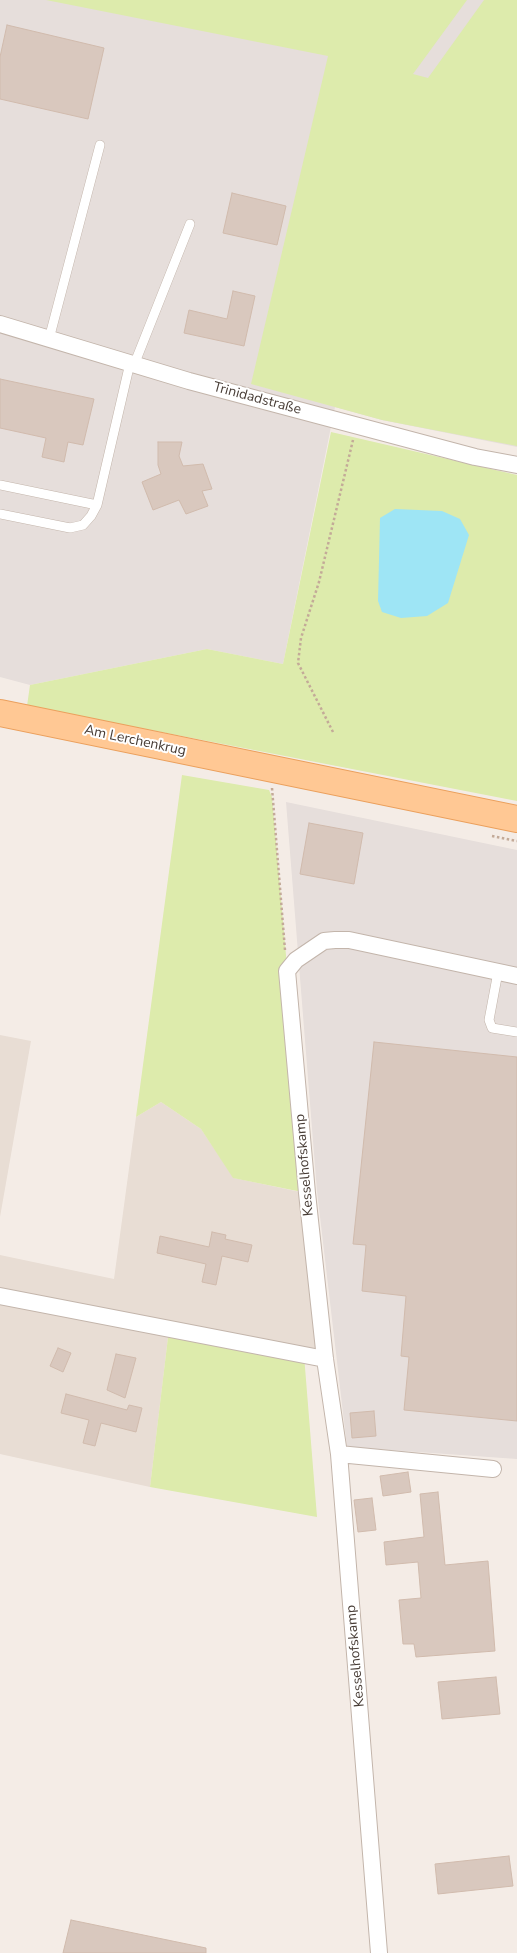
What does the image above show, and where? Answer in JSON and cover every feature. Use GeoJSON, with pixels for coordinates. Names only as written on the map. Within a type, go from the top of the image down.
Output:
{"type":"FeatureCollection","features":[{"type":"Feature","properties":{"kind":"main road","name":"Am Lerchenkrug"},"geometry":{"type":"LineString","coordinates":[[0,713],[517,819]]}},
{"type":"Feature","properties":{"kind":"street","name":"Trinidadstraße"},"geometry":{"type":"LineString","coordinates":[[0,324],[132,364],[357,426],[475,457],[517,465]]}},
{"type":"Feature","properties":{"kind":"street"},"geometry":{"type":"LineString","coordinates":[[292,966],[324,941],[349,940],[517,976]]}},
{"type":"Feature","properties":{"kind":"street","name":"Kesselhofskamp"},"geometry":{"type":"LineString","coordinates":[[292,966],[307,1193],[339,1454],[379,1953]]}},
{"type":"Feature","properties":{"kind":"street"},"geometry":{"type":"LineString","coordinates":[[0,1296],[326,1359]]}},
{"type":"Feature","properties":{"kind":"street"},"geometry":{"type":"LineString","coordinates":[[339,1454],[494,1468]]}},
{"type":"Feature","properties":{"kind":"lane"},"geometry":{"type":"LineString","coordinates":[[49,338],[100,145]]}},
{"type":"Feature","properties":{"kind":"lane"},"geometry":{"type":"LineString","coordinates":[[0,514],[70,528],[83,526],[91,516],[97,505],[132,364],[190,224]]}},
{"type":"Feature","properties":{"kind":"lane"},"geometry":{"type":"LineString","coordinates":[[0,485],[97,505]]}},
{"type":"Feature","properties":{"kind":"lane"},"geometry":{"type":"LineString","coordinates":[[498,972],[489,1020],[492,1028],[517,1032]]}},
{"type":"Feature","properties":{"kind":"path"},"geometry":{"type":"LineString","coordinates":[[333,732],[298,663],[301,638],[319,582],[357,426]]}},
{"type":"Feature","properties":{"kind":"path"},"geometry":{"type":"LineString","coordinates":[[271,768],[272,806],[292,966]]}},
{"type":"Feature","properties":{"kind":"shaded area"},"geometry":{"type":"Polygon","coordinates":[[[0,0],[517,0],[517,447],[382,420],[335,407],[283,664],[207,649],[30,685],[0,677],[0,0]]]}},
{"type":"Feature","properties":{"kind":"shaded area"},"geometry":{"type":"Polygon","coordinates":[[[286,802],[517,850],[517,1459],[347,1447],[317,1191],[286,802]]]}},
{"type":"Feature","properties":{"kind":"shaded area"},"geometry":{"type":"Polygon","coordinates":[[[0,1035],[31,1041],[0,1217],[0,1035]]]}},
{"type":"Feature","properties":{"kind":"shaded area"},"geometry":{"type":"Polygon","coordinates":[[[161,1102],[201,1129],[234,1178],[305,1193],[325,1358],[169,1329],[150,1487],[0,1454],[0,1255],[114,1279],[136,1117],[161,1102]]]}},
{"type":"Feature","properties":{"kind":"green space"},"geometry":{"type":"Polygon","coordinates":[[[46,0],[467,0],[413,74],[428,78],[484,0],[517,0],[517,446],[382,420],[251,384],[328,56],[46,0]]]}},
{"type":"Feature","properties":{"kind":"green space"},"geometry":{"type":"Polygon","coordinates":[[[331,432],[517,475],[517,801],[27,706],[30,685],[207,649],[283,664],[331,432]]]}},
{"type":"Feature","properties":{"kind":"green space"},"geometry":{"type":"Polygon","coordinates":[[[182,775],[269,790],[272,797],[307,1193],[233,1178],[201,1129],[161,1102],[136,1117],[182,775]]]}},
{"type":"Feature","properties":{"kind":"green space"},"geometry":{"type":"Polygon","coordinates":[[[169,1329],[304,1355],[317,1517],[150,1487],[169,1329]]]}},
{"type":"Feature","properties":{"kind":"water"},"geometry":{"type":"Polygon","coordinates":[[[395,509],[442,511],[460,519],[469,535],[448,603],[427,616],[401,618],[382,612],[378,601],[380,518],[395,509]]]}},
{"type":"Feature","properties":{"kind":"building"},"geometry":{"type":"Polygon","coordinates":[[[7,25],[104,48],[88,119],[0,99],[0,57],[7,25]]]}},
{"type":"Feature","properties":{"kind":"building"},"geometry":{"type":"Polygon","coordinates":[[[232,193],[286,206],[277,245],[223,233],[232,193]]]}},
{"type":"Feature","properties":{"kind":"building"},"geometry":{"type":"Polygon","coordinates":[[[233,291],[255,296],[244,346],[184,333],[189,310],[227,319],[233,291]]]}},
{"type":"Feature","properties":{"kind":"building"},"geometry":{"type":"Polygon","coordinates":[[[0,379],[94,399],[83,445],[68,442],[64,462],[42,457],[46,438],[0,428],[0,379]]]}},
{"type":"Feature","properties":{"kind":"building"},"geometry":{"type":"Polygon","coordinates":[[[158,442],[182,442],[179,456],[183,466],[203,464],[212,489],[202,491],[208,506],[186,514],[179,500],[153,510],[142,482],[161,474],[158,465],[158,442]]]}},
{"type":"Feature","properties":{"kind":"building"},"geometry":{"type":"Polygon","coordinates":[[[309,823],[363,833],[354,884],[300,874],[309,823]]]}},
{"type":"Feature","properties":{"kind":"building"},"geometry":{"type":"Polygon","coordinates":[[[374,1042],[517,1057],[517,1421],[404,1410],[409,1357],[401,1356],[406,1296],[362,1291],[366,1245],[353,1244],[374,1042]]]}},
{"type":"Feature","properties":{"kind":"building"},"geometry":{"type":"Polygon","coordinates":[[[212,1232],[226,1235],[225,1239],[252,1245],[248,1262],[222,1256],[216,1285],[202,1282],[206,1264],[157,1253],[160,1236],[209,1247],[212,1232]]]}},
{"type":"Feature","properties":{"kind":"building"},"geometry":{"type":"Polygon","coordinates":[[[58,1348],[71,1353],[63,1372],[50,1366],[58,1348]]]}},
{"type":"Feature","properties":{"kind":"building"},"geometry":{"type":"Polygon","coordinates":[[[116,1354],[136,1358],[125,1398],[107,1390],[116,1354]]]}},
{"type":"Feature","properties":{"kind":"building"},"geometry":{"type":"Polygon","coordinates":[[[66,1394],[127,1410],[129,1405],[142,1408],[136,1432],[101,1423],[95,1446],[83,1443],[89,1420],[61,1413],[66,1394]]]}},
{"type":"Feature","properties":{"kind":"building"},"geometry":{"type":"Polygon","coordinates":[[[374,1411],[376,1436],[352,1438],[350,1413],[374,1411]]]}},
{"type":"Feature","properties":{"kind":"building"},"geometry":{"type":"Polygon","coordinates":[[[408,1472],[411,1492],[383,1496],[380,1476],[408,1472]]]}},
{"type":"Feature","properties":{"kind":"building"},"geometry":{"type":"Polygon","coordinates":[[[438,1492],[445,1565],[488,1561],[495,1651],[416,1657],[414,1644],[403,1644],[399,1600],[421,1598],[418,1562],[386,1565],[384,1542],[424,1537],[420,1494],[438,1492]]]}},
{"type":"Feature","properties":{"kind":"building"},"geometry":{"type":"Polygon","coordinates":[[[372,1498],[376,1530],[358,1532],[354,1500],[372,1498]]]}},
{"type":"Feature","properties":{"kind":"building"},"geometry":{"type":"Polygon","coordinates":[[[496,1677],[500,1714],[442,1719],[438,1682],[496,1677]]]}},
{"type":"Feature","properties":{"kind":"building"},"geometry":{"type":"Polygon","coordinates":[[[509,1856],[513,1886],[438,1894],[435,1864],[509,1856]]]}},
{"type":"Feature","properties":{"kind":"building"},"geometry":{"type":"Polygon","coordinates":[[[71,1920],[206,1948],[206,1953],[63,1953],[71,1920]]]}}]}
